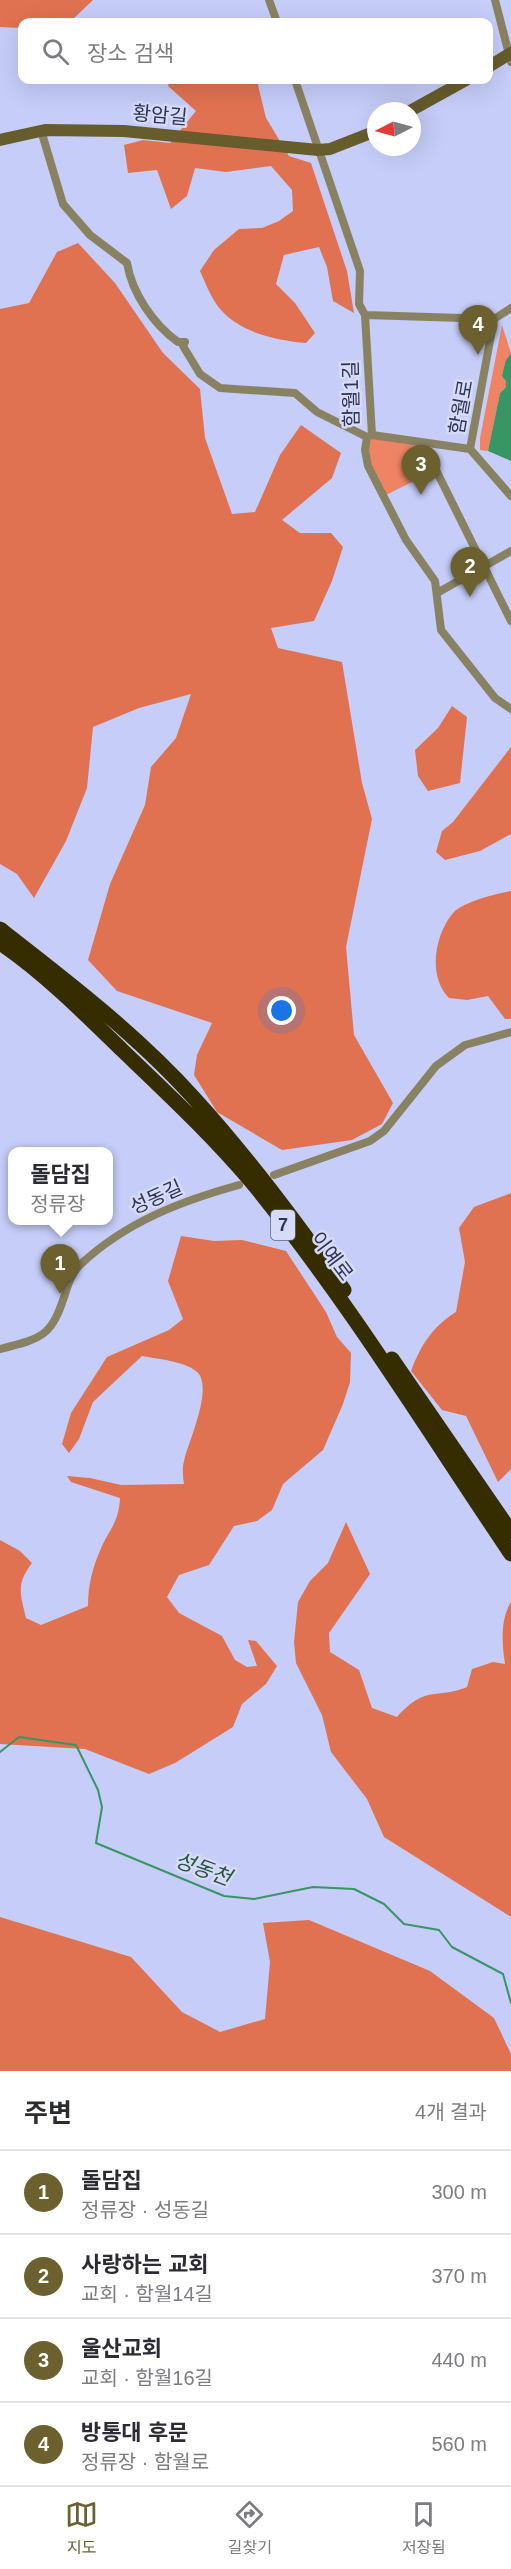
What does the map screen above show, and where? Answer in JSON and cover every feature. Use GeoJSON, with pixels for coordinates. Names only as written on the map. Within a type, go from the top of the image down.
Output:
{"type":"FeatureCollection","features":[{"type":"Feature","properties":{"kind":"highway","name":"이예로"},"geometry":{"type":"LineString","coordinates":[[0,929],[67,981],[127,1034],[191,1095],[250,1162],[319,1254],[511,1532]]}},
{"type":"Feature","properties":{"kind":"highway","name":"이예로"},"geometry":{"type":"LineString","coordinates":[[0,943],[20,957],[107,1035],[179,1105],[254,1186],[344,1307],[511,1554]]}},
{"type":"Feature","properties":{"kind":"street"},"geometry":{"type":"LineString","coordinates":[[269,0],[276,18]]}},
{"type":"Feature","properties":{"kind":"street"},"geometry":{"type":"LineString","coordinates":[[493,65],[510,57],[495,0]]}},
{"type":"Feature","properties":{"kind":"street","name":"함월1길"},"geometry":{"type":"LineString","coordinates":[[296,84],[360,272],[359,304],[365,315],[369,436],[365,450],[368,466],[406,540],[435,581],[441,630],[495,698],[511,709]]}},
{"type":"Feature","properties":{"kind":"street"},"geometry":{"type":"LineString","coordinates":[[421,105],[459,84]]}},
{"type":"Feature","properties":{"kind":"street","name":"황암길"},"geometry":{"type":"LineString","coordinates":[[0,140],[45,130],[124,131],[318,150]]}},
{"type":"Feature","properties":{"kind":"street","name":"함월로"},"geometry":{"type":"LineString","coordinates":[[45,130],[43,137],[63,204],[90,235],[127,263],[130,280],[161,330],[178,342],[185,342],[183,346],[200,374],[220,388],[295,393],[317,412],[369,436],[470,449],[511,496]]}},
{"type":"Feature","properties":{"kind":"street"},"geometry":{"type":"LineString","coordinates":[[318,150],[330,149],[367,134]]}},
{"type":"Feature","properties":{"kind":"street"},"geometry":{"type":"LineString","coordinates":[[365,315],[494,319],[511,308]]}},
{"type":"Feature","properties":{"kind":"street","name":"함월로"},"geometry":{"type":"LineString","coordinates":[[470,449],[494,319]]}},
{"type":"Feature","properties":{"kind":"street"},"geometry":{"type":"LineString","coordinates":[[423,444],[511,621]]}},
{"type":"Feature","properties":{"kind":"street"},"geometry":{"type":"LineString","coordinates":[[437,593],[511,551]]}},
{"type":"Feature","properties":{"kind":"street"},"geometry":{"type":"LineString","coordinates":[[274,1175],[370,1141],[384,1131],[436,1065],[465,1045],[511,1032]]}},
{"type":"Feature","properties":{"kind":"street","name":"성동길"},"geometry":{"type":"LineString","coordinates":[[0,1349],[34,1341],[51,1327],[69,1280],[80,1265],[137,1222],[189,1199],[239,1185]]}},
{"type":"Feature","properties":{"kind":"shaded area"},"geometry":{"type":"Polygon","coordinates":[[[0,0],[93,0],[74,18],[18,18],[18,28],[0,27],[0,0]]]}},
{"type":"Feature","properties":{"kind":"shaded area"},"geometry":{"type":"Polygon","coordinates":[[[169,84],[258,84],[266,118],[289,156],[311,163],[347,271],[354,313],[333,301],[327,267],[319,247],[284,255],[276,284],[295,303],[315,333],[306,343],[269,337],[245,328],[225,314],[217,305],[200,271],[214,250],[239,229],[262,228],[279,221],[293,211],[292,190],[271,166],[226,172],[195,168],[187,196],[171,209],[157,170],[128,173],[124,145],[143,140],[170,143],[196,111],[168,86],[169,84]]]}},
{"type":"Feature","properties":{"kind":"shaded area"},"geometry":{"type":"Polygon","coordinates":[[[78,243],[115,283],[163,353],[200,389],[205,438],[232,514],[255,512],[280,455],[301,425],[341,453],[332,478],[282,520],[300,533],[331,533],[343,547],[332,581],[314,621],[271,628],[278,648],[342,662],[362,783],[372,819],[346,947],[354,1035],[393,1103],[382,1124],[352,1140],[282,1150],[217,1112],[194,1075],[197,1055],[212,1023],[117,991],[88,960],[110,884],[145,805],[151,767],[176,738],[191,694],[139,708],[93,727],[87,788],[66,841],[34,898],[17,874],[0,864],[0,309],[29,303],[57,252],[78,243]]]}},
{"type":"Feature","properties":{"kind":"shaded area"},"geometry":{"type":"Polygon","coordinates":[[[502,325],[511,353],[506,360],[506,387],[500,393],[488,451],[480,450],[480,438],[502,325]]]}},
{"type":"Feature","properties":{"kind":"shaded area"},"geometry":{"type":"Polygon","coordinates":[[[511,353],[511,461],[488,451],[500,393],[506,387],[506,381],[502,376],[506,360],[511,353]]]}},
{"type":"Feature","properties":{"kind":"shaded area"},"geometry":{"type":"Polygon","coordinates":[[[367,437],[423,444],[436,470],[384,496],[368,466],[367,437]]]}},
{"type":"Feature","properties":{"kind":"shaded area"},"geometry":{"type":"Polygon","coordinates":[[[452,706],[467,717],[460,783],[428,791],[418,776],[415,750],[438,728],[452,706]]]}},
{"type":"Feature","properties":{"kind":"shaded area"},"geometry":{"type":"Polygon","coordinates":[[[511,747],[511,834],[480,851],[445,860],[436,852],[442,831],[453,822],[511,747]]]}},
{"type":"Feature","properties":{"kind":"shaded area"},"geometry":{"type":"Polygon","coordinates":[[[511,891],[511,1019],[505,1019],[488,996],[467,1000],[449,998],[438,978],[436,955],[442,931],[458,908],[473,901],[511,891]]]}},
{"type":"Feature","properties":{"kind":"shaded area"},"geometry":{"type":"Polygon","coordinates":[[[511,1193],[511,1469],[498,1482],[466,1416],[442,1410],[411,1371],[428,1337],[456,1312],[465,1262],[459,1228],[474,1207],[511,1193]]]}},
{"type":"Feature","properties":{"kind":"shaded area"},"geometry":{"type":"Polygon","coordinates":[[[181,1236],[214,1241],[242,1240],[286,1251],[326,1312],[337,1337],[351,1353],[350,1382],[323,1450],[283,1484],[272,1510],[257,1521],[234,1526],[209,1565],[179,1575],[167,1597],[179,1613],[222,1636],[235,1660],[247,1667],[257,1666],[248,1640],[256,1641],[277,1666],[266,1684],[242,1704],[233,1727],[175,1763],[149,1774],[85,1749],[0,1744],[0,1540],[20,1551],[32,1563],[23,1577],[21,1595],[26,1618],[41,1625],[88,1606],[94,1568],[119,1506],[120,1498],[71,1482],[67,1476],[90,1478],[121,1485],[184,1484],[183,1464],[199,1414],[203,1389],[201,1378],[196,1371],[184,1365],[142,1356],[93,1402],[79,1439],[69,1453],[62,1444],[71,1413],[107,1357],[169,1330],[183,1319],[168,1281],[181,1236]]]}},
{"type":"Feature","properties":{"kind":"shaded area"},"geometry":{"type":"Polygon","coordinates":[[[346,1522],[370,1574],[329,1633],[330,1652],[359,1670],[372,1708],[397,1717],[424,1696],[467,1687],[472,1669],[493,1662],[505,1664],[503,1624],[511,1602],[511,1917],[384,1837],[367,1799],[331,1752],[322,1715],[296,1663],[294,1642],[298,1602],[310,1581],[328,1563],[346,1522]]]}},
{"type":"Feature","properties":{"kind":"shaded area"},"geometry":{"type":"Polygon","coordinates":[[[0,1917],[131,1957],[182,2012],[220,2032],[265,2019],[270,1962],[263,1923],[309,1920],[430,1971],[494,2018],[511,2054],[511,2071],[0,2071],[0,1917]]]}},
{"type":"Feature","properties":{"kind":"waterway","name":"성동천"},"geometry":{"type":"LineString","coordinates":[[0,1752],[19,1737],[76,1745],[98,1790],[102,1807],[96,1843],[224,1896],[254,1899],[313,1887],[354,1889],[384,1904],[404,1924],[439,1930],[452,1947],[503,1974],[511,2003]]}},
{"type":"Feature","properties":{"kind":"place","name":"방통대 후문"},"geometry":{"type":"Point","coordinates":[478,355]}},
{"type":"Feature","properties":{"kind":"place","name":"울산교회"},"geometry":{"type":"Point","coordinates":[421,495]}},
{"type":"Feature","properties":{"kind":"place","name":"사랑하는 교회"},"geometry":{"type":"Point","coordinates":[470,597]}},
{"type":"Feature","properties":{"kind":"place","name":"돌담집"},"geometry":{"type":"Point","coordinates":[60,1294]}}]}
